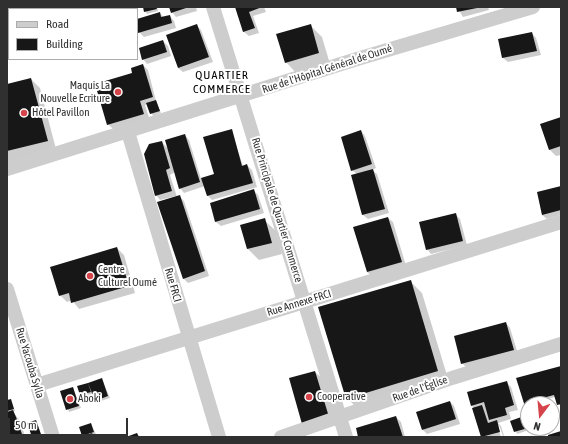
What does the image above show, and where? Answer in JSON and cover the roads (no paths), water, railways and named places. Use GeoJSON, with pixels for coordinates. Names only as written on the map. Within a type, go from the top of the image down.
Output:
{"type":"FeatureCollection","features":[{"type":"Feature","properties":{"kind":"street","name":"Rue Principale de Quartier Commerce"},"geometry":{"type":"LineString","coordinates":[[213,7],[346,437]]}},
{"type":"Feature","properties":{"kind":"street","name":"Rue de l'Hôpital Général de Oumé"},"geometry":{"type":"LineString","coordinates":[[7,169],[464,26],[533,7]]}},
{"type":"Feature","properties":{"kind":"street","name":"Rue FRCI"},"geometry":{"type":"LineString","coordinates":[[128,132],[188,338],[219,437]]}},
{"type":"Feature","properties":{"kind":"street","name":"Rue Annexe FRCI"},"geometry":{"type":"LineString","coordinates":[[37,385],[561,222]]}},
{"type":"Feature","properties":{"kind":"street","name":"Rue Yacouba Sylla"},"geometry":{"type":"LineString","coordinates":[[7,289],[53,437]]}},
{"type":"Feature","properties":{"kind":"street","name":"Rue de l'Église"},"geometry":{"type":"LineString","coordinates":[[281,437],[340,418],[452,378],[561,344]]}},
{"type":"Feature","properties":{"kind":"place","name":"Maquis La Nouvelle Ecriture"},"geometry":{"type":"Point","coordinates":[118,92]}},
{"type":"Feature","properties":{"kind":"place","name":"Hôtel Pavillon"},"geometry":{"type":"Point","coordinates":[24,113]}},
{"type":"Feature","properties":{"kind":"place","name":"Centre Culturel Oumé"},"geometry":{"type":"Point","coordinates":[90,276]}},
{"type":"Feature","properties":{"kind":"place","name":"Cooperative"},"geometry":{"type":"Point","coordinates":[309,397]}},
{"type":"Feature","properties":{"kind":"place","name":"Aboki"},"geometry":{"type":"Point","coordinates":[70,399]}},
{"type":"Feature","properties":{"kind":"district","name":"QUARTIER COMMERCE"},"geometry":{"type":"Point","coordinates":[222,82]}}]}
